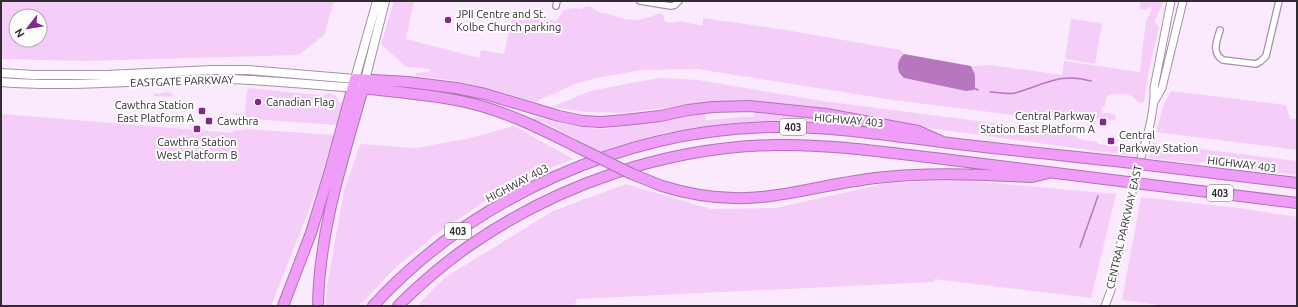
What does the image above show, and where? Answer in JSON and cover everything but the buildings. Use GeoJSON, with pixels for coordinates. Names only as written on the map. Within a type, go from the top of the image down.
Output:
{"type":"FeatureCollection","features":[{"type":"Feature","properties":{"kind":"highway"},"geometry":{"type":"LineString","coordinates":[[359,84],[408,82],[456,88],[485,94],[559,116],[583,121],[601,122],[625,120],[713,107],[750,106],[826,114],[918,131],[943,142]]}},
{"type":"Feature","properties":{"kind":"highway"},"geometry":{"type":"LineString","coordinates":[[318,306],[318,283],[327,223],[343,140],[359,84]]}},
{"type":"Feature","properties":{"kind":"highway"},"geometry":{"type":"LineString","coordinates":[[359,84],[480,106],[515,118],[632,174],[662,186],[682,192],[700,195],[752,198],[787,194],[866,179],[886,177],[950,174],[1032,178],[1051,173]]}},
{"type":"Feature","properties":{"kind":"highway","name":"HIGHWAY 403"},"geometry":{"type":"LineString","coordinates":[[373,306],[400,278],[457,232],[479,217],[514,197],[556,176],[619,152],[699,134],[771,127],[823,129],[1133,163],[1297,183]]}},
{"type":"Feature","properties":{"kind":"highway"},"geometry":{"type":"LineString","coordinates":[[283,306],[343,140]]}},
{"type":"Feature","properties":{"kind":"highway","name":"403"},"geometry":{"type":"LineString","coordinates":[[398,306],[450,260],[483,236],[547,200],[585,184],[644,164],[722,149],[775,145],[824,146],[1297,203]]}},
{"type":"Feature","properties":{"kind":"main road"},"geometry":{"type":"LineString","coordinates":[[359,84],[377,1]]}},
{"type":"Feature","properties":{"kind":"main road"},"geometry":{"type":"LineString","coordinates":[[359,84],[385,1]]}},
{"type":"Feature","properties":{"kind":"main road","name":"EASTGATE PARKWAY"},"geometry":{"type":"LineString","coordinates":[[1,73],[34,75],[248,70],[359,84]]}},
{"type":"Feature","properties":{"kind":"main road","name":"EASTGATE PARKWAY"},"geometry":{"type":"LineString","coordinates":[[1,82],[34,84],[106,83],[180,79],[246,79],[359,84]]}},
{"type":"Feature","properties":{"kind":"street"},"geometry":{"type":"LineString","coordinates":[[640,1],[671,6],[675,5],[679,1]]}},
{"type":"Feature","properties":{"kind":"street","name":"CENTRAL PARKWAY EAST"},"geometry":{"type":"LineString","coordinates":[[1105,306],[1135,179],[1152,115],[1154,88],[1171,1]]}},
{"type":"Feature","properties":{"kind":"street","name":"CENTRAL PARKWAY EAST"},"geometry":{"type":"LineString","coordinates":[[1154,102],[1162,88],[1183,1]]}},
{"type":"Feature","properties":{"kind":"street"},"geometry":{"type":"LineString","coordinates":[[1220,30],[1215,47],[1215,53],[1218,57],[1223,60],[1256,64],[1266,56],[1280,1]]}},
{"type":"Feature","properties":{"kind":"shaded area"},"geometry":{"type":"Polygon","coordinates":[[[1,1],[334,1],[324,35],[299,55],[85,61],[1,59],[1,1]]]}},
{"type":"Feature","properties":{"kind":"shaded area"},"geometry":{"type":"Polygon","coordinates":[[[394,1],[414,1],[406,39],[479,58],[481,50],[504,54],[514,14],[524,12],[539,15],[554,21],[557,20],[564,10],[573,8],[581,9],[586,6],[591,7],[601,13],[624,19],[636,20],[651,17],[659,13],[663,15],[664,20],[669,23],[681,21],[703,26],[703,18],[786,30],[900,50],[904,54],[900,57],[900,76],[966,91],[972,90],[973,69],[971,66],[990,65],[1062,75],[1064,61],[1140,72],[1146,21],[1152,10],[1150,6],[1146,10],[1140,9],[1140,1],[1164,1],[1154,22],[1159,27],[1148,74],[1144,101],[1142,103],[1136,101],[1133,97],[1128,95],[1113,94],[1107,98],[1105,106],[1102,106],[1101,113],[1116,115],[1115,120],[1080,117],[1062,121],[893,100],[697,69],[641,70],[596,78],[575,84],[535,102],[449,80],[416,76],[416,73],[429,72],[430,69],[406,67],[381,44],[394,1]]]}},
{"type":"Feature","properties":{"kind":"shaded area"},"geometry":{"type":"Polygon","coordinates":[[[1071,19],[1102,23],[1095,64],[1065,59],[1071,19]]]}},
{"type":"Feature","properties":{"kind":"shaded area"},"geometry":{"type":"Polygon","coordinates":[[[904,54],[971,66],[975,75],[975,88],[974,90],[966,91],[904,78],[898,70],[898,63],[904,54]]]}},
{"type":"Feature","properties":{"kind":"shaded area"},"geometry":{"type":"Polygon","coordinates":[[[661,78],[698,80],[823,101],[1063,132],[1078,137],[1077,139],[1098,142],[1098,144],[1131,148],[1135,151],[1134,156],[906,125],[802,106],[750,100],[708,103],[623,113],[586,112],[551,107],[591,91],[661,78]]]}},
{"type":"Feature","properties":{"kind":"shaded area"},"geometry":{"type":"Polygon","coordinates":[[[249,88],[305,94],[325,95],[330,93],[336,96],[340,103],[342,103],[337,125],[249,119],[233,114],[245,114],[247,91],[249,88]]]}},
{"type":"Feature","properties":{"kind":"shaded area"},"geometry":{"type":"Polygon","coordinates":[[[1171,91],[1286,105],[1290,119],[1297,119],[1297,150],[1156,132],[1164,104],[1171,91]]]}},
{"type":"Feature","properties":{"kind":"shaded area"},"geometry":{"type":"Polygon","coordinates":[[[168,92],[173,94],[172,97],[153,95],[154,94],[168,92]]]}},
{"type":"Feature","properties":{"kind":"shaded area"},"geometry":{"type":"Polygon","coordinates":[[[755,110],[783,112],[843,121],[844,124],[809,120],[739,122],[664,133],[599,152],[542,121],[538,124],[532,121],[535,116],[563,124],[604,129],[704,113],[706,120],[754,116],[755,110]]]}},
{"type":"Feature","properties":{"kind":"shaded area"},"geometry":{"type":"Polygon","coordinates":[[[1,114],[233,133],[233,131],[248,129],[334,135],[318,187],[271,306],[1,306],[1,114]]]}},
{"type":"Feature","properties":{"kind":"shaded area"},"geometry":{"type":"Polygon","coordinates":[[[514,126],[573,159],[510,185],[439,232],[395,268],[359,306],[326,306],[327,286],[344,191],[360,144],[416,148],[471,138],[514,126]]]}},
{"type":"Feature","properties":{"kind":"shaded area"},"geometry":{"type":"Polygon","coordinates":[[[1152,143],[1297,161],[1297,175],[1227,166],[1226,162],[1211,161],[1195,163],[1149,158],[1152,143]]]}},
{"type":"Feature","properties":{"kind":"shaded area"},"geometry":{"type":"Polygon","coordinates":[[[961,180],[1116,194],[1091,298],[934,279],[934,282],[577,299],[574,306],[417,306],[444,278],[553,211],[626,184],[711,209],[775,208],[888,183],[961,180]]]}},
{"type":"Feature","properties":{"kind":"shaded area"},"geometry":{"type":"Polygon","coordinates":[[[1141,197],[1239,208],[1297,217],[1297,306],[1166,306],[1122,300],[1141,197]]]}},
{"type":"Feature","properties":{"kind":"waterway"},"geometry":{"type":"LineString","coordinates":[[990,92],[1012,94],[1052,81],[1070,78],[1091,81]]}},
{"type":"Feature","properties":{"kind":"waterway"},"geometry":{"type":"LineString","coordinates":[[974,88],[978,90]]}},
{"type":"Feature","properties":{"kind":"waterway"},"geometry":{"type":"LineString","coordinates":[[1080,247],[1098,196]]}},
{"type":"Feature","properties":{"kind":"place","name":"JPII Centre and St. Kolbe Church parking"},"geometry":{"type":"Point","coordinates":[448,20]}},
{"type":"Feature","properties":{"kind":"place","name":"Canadian Flag"},"geometry":{"type":"Point","coordinates":[258,102]}},
{"type":"Feature","properties":{"kind":"place","name":"Cawthra Station East Platform A"},"geometry":{"type":"Point","coordinates":[202,111]}},
{"type":"Feature","properties":{"kind":"place","name":"Cawthra"},"geometry":{"type":"Point","coordinates":[209,121]}},
{"type":"Feature","properties":{"kind":"place","name":"Central Parkway Station East Platform A"},"geometry":{"type":"Point","coordinates":[1103,122]}},
{"type":"Feature","properties":{"kind":"place","name":"Cawthra Station West Platform B"},"geometry":{"type":"Point","coordinates":[197,129]}},
{"type":"Feature","properties":{"kind":"place","name":"Central Parkway Station"},"geometry":{"type":"Point","coordinates":[1111,141]}}]}
